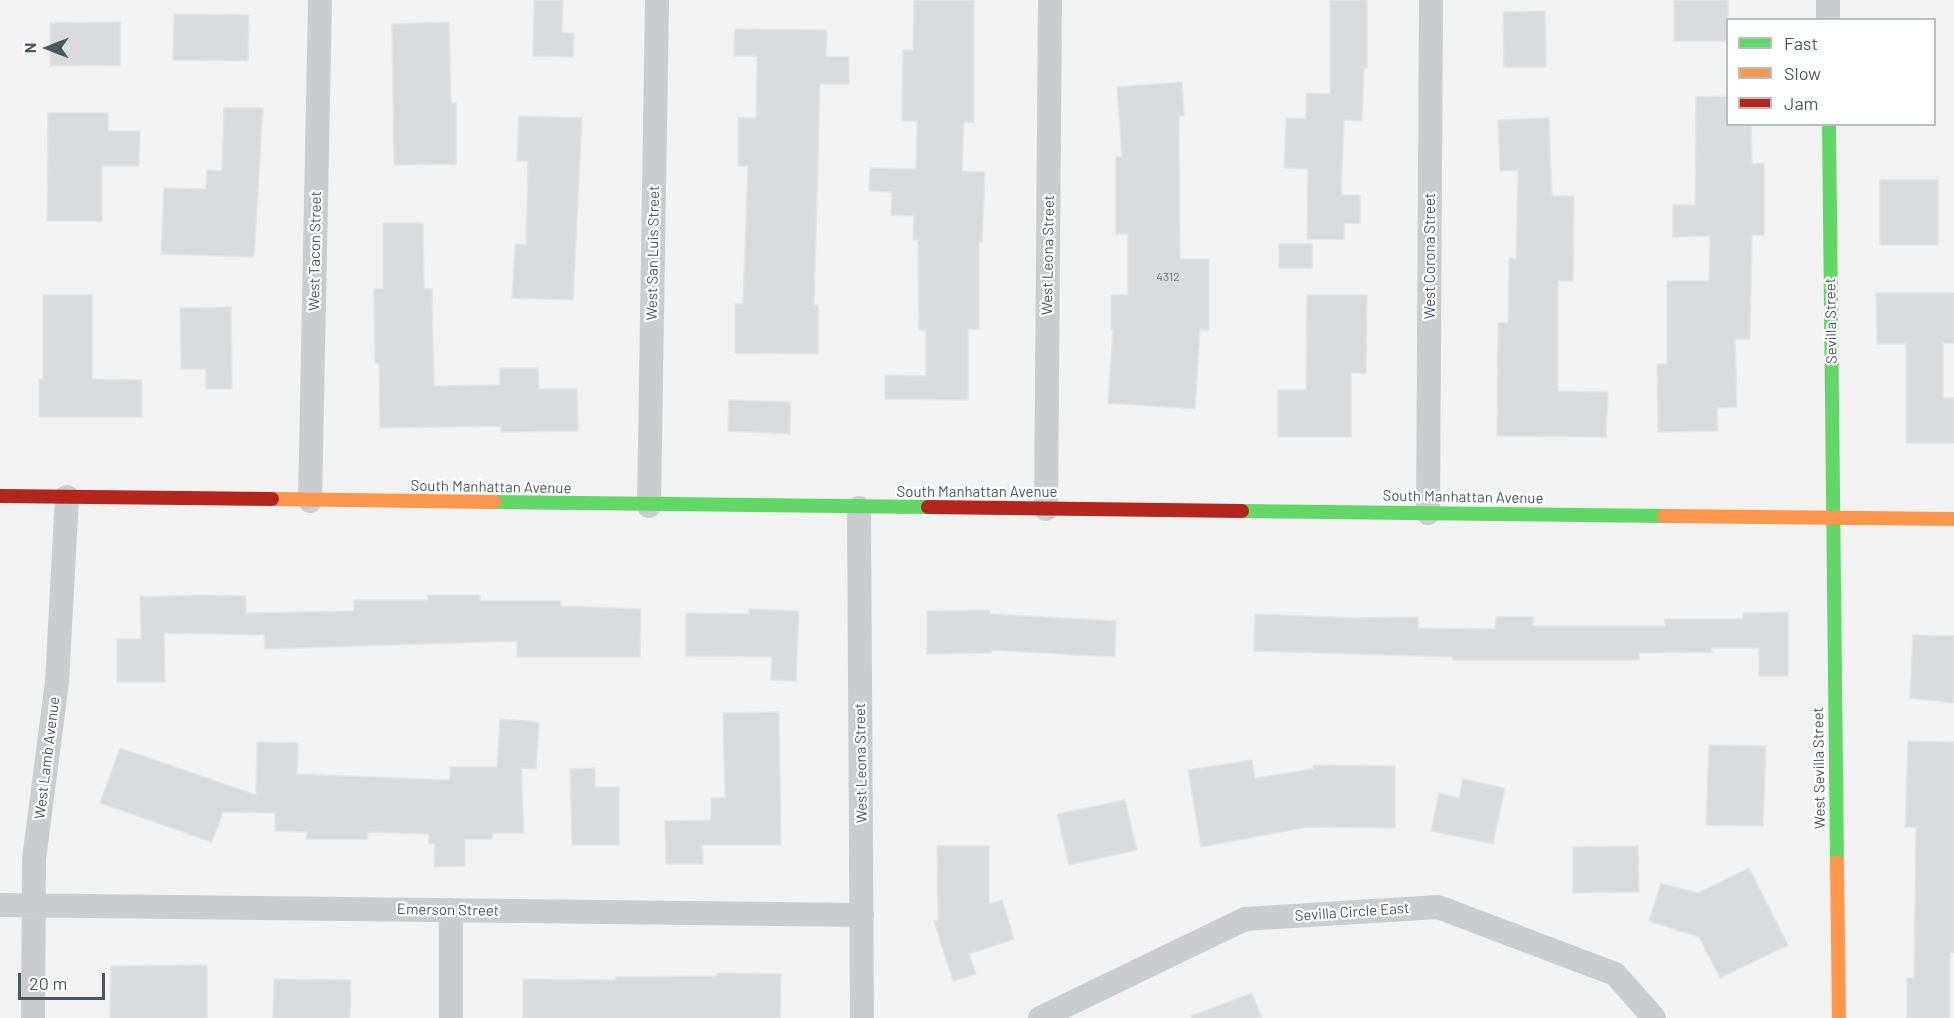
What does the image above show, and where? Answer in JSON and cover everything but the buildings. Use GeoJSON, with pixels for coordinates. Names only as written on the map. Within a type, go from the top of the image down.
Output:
{"type":"FeatureCollection","features":[{"type":"Feature","properties":{"kind":"main road","name":"Sevilla Street"},"geometry":{"type":"LineString","coordinates":[[1829,126],[1833,517]]}},
{"type":"Feature","properties":{"kind":"main road","name":"South Manhattan Avenue"},"geometry":{"type":"LineString","coordinates":[[0,496],[649,506],[1954,519]]}},
{"type":"Feature","properties":{"kind":"main road","name":"West Sevilla Street"},"geometry":{"type":"LineString","coordinates":[[1833,517],[1839,1018]]}},
{"type":"Feature","properties":{"kind":"street","name":"West Tacon Street"},"geometry":{"type":"LineString","coordinates":[[310,501],[320,0]]}},
{"type":"Feature","properties":{"kind":"street","name":"West San Luis Street"},"geometry":{"type":"LineString","coordinates":[[649,506],[657,0]]}},
{"type":"Feature","properties":{"kind":"street","name":"West Leona Street"},"geometry":{"type":"LineString","coordinates":[[1046,509],[1050,0]]}},
{"type":"Feature","properties":{"kind":"street","name":"West Corona Street"},"geometry":{"type":"LineString","coordinates":[[1428,513],[1431,0]]}},
{"type":"Feature","properties":{"kind":"street"},"geometry":{"type":"LineString","coordinates":[[1828,0],[1828,18]]}},
{"type":"Feature","properties":{"kind":"street","name":"West Lamb Avenue"},"geometry":{"type":"LineString","coordinates":[[33,1018],[34,859],[57,682],[67,497]]}},
{"type":"Feature","properties":{"kind":"street","name":"West Leona Street"},"geometry":{"type":"LineString","coordinates":[[859,508],[862,1018]]}},
{"type":"Feature","properties":{"kind":"street","name":"Emerson Street"},"geometry":{"type":"LineString","coordinates":[[0,905],[862,915]]}},
{"type":"Feature","properties":{"kind":"street","name":"Sevilla Circle East"},"geometry":{"type":"LineString","coordinates":[[1040,1018],[1245,919],[1438,907],[1615,975],[1654,1018]]}},
{"type":"Feature","properties":{"kind":"street"},"geometry":{"type":"LineString","coordinates":[[451,910],[451,1018]]}},
{"type":"Feature","properties":{"kind":"traffic: fast"},"geometry":{"type":"LineString","coordinates":[[1829,126],[1837,862]]}},
{"type":"Feature","properties":{"kind":"traffic: fast"},"geometry":{"type":"LineString","coordinates":[[494,502],[928,507]]}},
{"type":"Feature","properties":{"kind":"traffic: fast"},"geometry":{"type":"LineString","coordinates":[[1242,511],[1664,516]]}},
{"type":"Feature","properties":{"kind":"traffic: slow"},"geometry":{"type":"LineString","coordinates":[[272,499],[494,502]]}},
{"type":"Feature","properties":{"kind":"traffic: slow"},"geometry":{"type":"LineString","coordinates":[[1664,516],[1954,519]]}},
{"type":"Feature","properties":{"kind":"traffic: slow"},"geometry":{"type":"LineString","coordinates":[[1837,862],[1839,1018]]}},
{"type":"Feature","properties":{"kind":"traffic: jam"},"geometry":{"type":"LineString","coordinates":[[0,496],[272,499]]}},
{"type":"Feature","properties":{"kind":"traffic: jam"},"geometry":{"type":"LineString","coordinates":[[928,507],[1242,511]]}}]}
